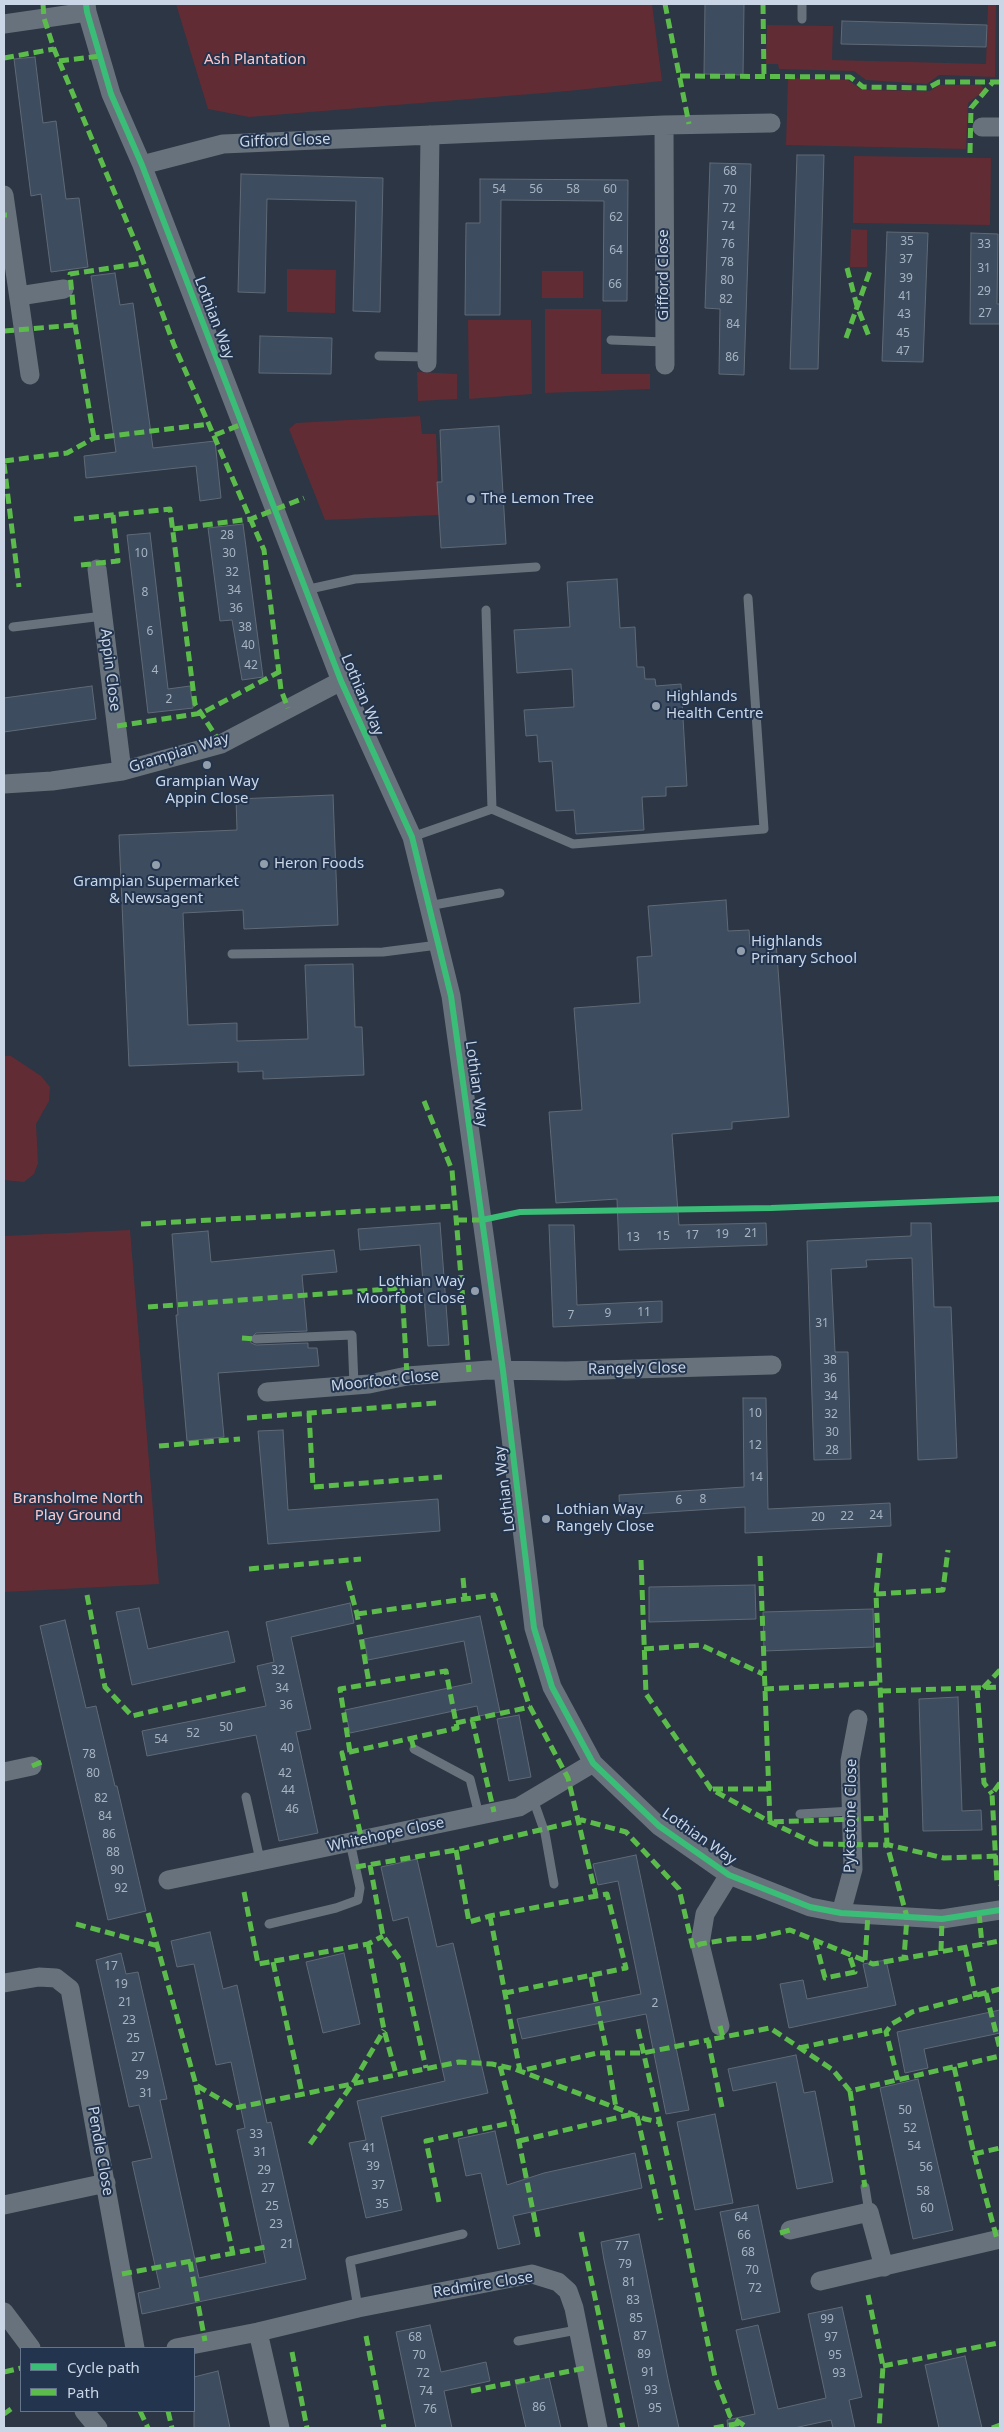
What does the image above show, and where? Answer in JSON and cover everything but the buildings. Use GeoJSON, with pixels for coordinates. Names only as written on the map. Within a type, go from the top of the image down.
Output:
{"type":"FeatureCollection","features":[{"type":"Feature","properties":{"kind":"street"},"geometry":{"type":"LineString","coordinates":[[4,24],[86,8]]}},
{"type":"Feature","properties":{"kind":"street","name":"Lothian Way"},"geometry":{"type":"LineString","coordinates":[[86,8],[111,94],[142,165],[305,590],[341,681],[412,837],[451,996],[503,1371],[534,1628],[552,1687],[593,1763],[659,1826],[729,1875],[810,1907],[841,1913],[942,1919],[1000,1910]]}},
{"type":"Feature","properties":{"kind":"street","name":"Gifford Close"},"geometry":{"type":"LineString","coordinates":[[142,165],[223,144],[664,125],[770,123]]}},
{"type":"Feature","properties":{"kind":"street","name":"Gifford Close"},"geometry":{"type":"LineString","coordinates":[[664,125],[665,365]]}},
{"type":"Feature","properties":{"kind":"street"},"geometry":{"type":"LineString","coordinates":[[427,360],[430,135]]}},
{"type":"Feature","properties":{"kind":"street"},"geometry":{"type":"LineString","coordinates":[[4,194],[30,375]]}},
{"type":"Feature","properties":{"kind":"street"},"geometry":{"type":"LineString","coordinates":[[19,296],[64,289]]}},
{"type":"Feature","properties":{"kind":"street","name":"Appin Close"},"geometry":{"type":"LineString","coordinates":[[98,569],[122,771]]}},
{"type":"Feature","properties":{"kind":"street","name":"Grampian Way"},"geometry":{"type":"LineString","coordinates":[[4,784],[122,771],[220,744],[341,681]]}},
{"type":"Feature","properties":{"kind":"street","name":"Rangely Close"},"geometry":{"type":"LineString","coordinates":[[503,1371],[772,1365]]}},
{"type":"Feature","properties":{"kind":"street","name":"Moorfoot Close"},"geometry":{"type":"LineString","coordinates":[[267,1392],[354,1385],[407,1376],[489,1370],[503,1371]]}},
{"type":"Feature","properties":{"kind":"street","name":"Pykestone Close"},"geometry":{"type":"LineString","coordinates":[[841,1913],[854,1869],[850,1761],[858,1719]]}},
{"type":"Feature","properties":{"kind":"street","name":"Whitehope Close"},"geometry":{"type":"LineString","coordinates":[[168,1880],[519,1807],[593,1763]]}},
{"type":"Feature","properties":{"kind":"street"},"geometry":{"type":"LineString","coordinates":[[4,1772],[32,1766]]}},
{"type":"Feature","properties":{"kind":"street"},"geometry":{"type":"LineString","coordinates":[[720,2026],[700,1944],[706,1914],[729,1875]]}},
{"type":"Feature","properties":{"kind":"street","name":"Pendle Close"},"geometry":{"type":"LineString","coordinates":[[4,1983],[39,1977],[56,1978],[70,1989],[135,2347]]}},
{"type":"Feature","properties":{"kind":"street"},"geometry":{"type":"LineString","coordinates":[[4,2205],[106,2183]]}},
{"type":"Feature","properties":{"kind":"street"},"geometry":{"type":"LineString","coordinates":[[790,2230],[869,2212],[884,2267]]}},
{"type":"Feature","properties":{"kind":"street"},"geometry":{"type":"LineString","coordinates":[[820,2281],[1000,2239]]}},
{"type":"Feature","properties":{"kind":"street","name":"Redmire Close"},"geometry":{"type":"LineString","coordinates":[[181,2347],[258,2332],[358,2308],[532,2274],[558,2282],[568,2292],[574,2308],[598,2428]]}},
{"type":"Feature","properties":{"kind":"street"},"geometry":{"type":"LineString","coordinates":[[4,2312],[30,2347]]}},
{"type":"Feature","properties":{"kind":"street"},"geometry":{"type":"LineString","coordinates":[[258,2332],[280,2428]]}},
{"type":"Feature","properties":{"kind":"street"},"geometry":{"type":"LineString","coordinates":[[85,2412],[98,2428]]}},
{"type":"Feature","properties":{"kind":"lane"},"geometry":{"type":"LineString","coordinates":[[802,4],[802,19]]}},
{"type":"Feature","properties":{"kind":"lane"},"geometry":{"type":"LineString","coordinates":[[610,340],[665,342]]}},
{"type":"Feature","properties":{"kind":"lane"},"geometry":{"type":"LineString","coordinates":[[379,356],[427,360]]}},
{"type":"Feature","properties":{"kind":"lane"},"geometry":{"type":"LineString","coordinates":[[305,590],[355,578],[536,567]]}},
{"type":"Feature","properties":{"kind":"lane"},"geometry":{"type":"LineString","coordinates":[[412,837],[492,809],[573,844],[764,829],[748,598]]}},
{"type":"Feature","properties":{"kind":"lane"},"geometry":{"type":"LineString","coordinates":[[486,610],[492,809]]}},
{"type":"Feature","properties":{"kind":"lane"},"geometry":{"type":"LineString","coordinates":[[13,627],[103,616]]}},
{"type":"Feature","properties":{"kind":"lane"},"geometry":{"type":"LineString","coordinates":[[428,906],[500,893]]}},
{"type":"Feature","properties":{"kind":"lane"},"geometry":{"type":"LineString","coordinates":[[232,954],[383,952],[438,945]]}},
{"type":"Feature","properties":{"kind":"lane"},"geometry":{"type":"LineString","coordinates":[[256,1339],[352,1335],[354,1385]]}},
{"type":"Feature","properties":{"kind":"lane"},"geometry":{"type":"LineString","coordinates":[[414,1749],[470,1780],[478,1815]]}},
{"type":"Feature","properties":{"kind":"lane"},"geometry":{"type":"LineString","coordinates":[[246,1797],[260,1860]]}},
{"type":"Feature","properties":{"kind":"lane"},"geometry":{"type":"LineString","coordinates":[[533,1799],[544,1833],[554,1884]]}},
{"type":"Feature","properties":{"kind":"lane"},"geometry":{"type":"LineString","coordinates":[[800,1814],[852,1811]]}},
{"type":"Feature","properties":{"kind":"lane"},"geometry":{"type":"LineString","coordinates":[[269,1924],[336,1908],[358,1900],[360,1888],[350,1842]]}},
{"type":"Feature","properties":{"kind":"lane"},"geometry":{"type":"LineString","coordinates":[[865,2187],[869,2212]]}},
{"type":"Feature","properties":{"kind":"lane"},"geometry":{"type":"LineString","coordinates":[[358,2308],[350,2260],[463,2234]]}},
{"type":"Feature","properties":{"kind":"lane"},"geometry":{"type":"LineString","coordinates":[[518,2341],[577,2330]]}},
{"type":"Feature","properties":{"kind":"green space","name":"Ash Plantation"},"geometry":{"type":"Polygon","coordinates":[[[176,4],[652,4],[662,81],[568,91],[249,117],[208,109],[176,4]]]}},
{"type":"Feature","properties":{"kind":"green space"},"geometry":{"type":"Polygon","coordinates":[[[988,4],[996,4],[995,77],[939,75],[927,84],[866,80],[854,71],[779,69],[778,64],[766,64],[767,25],[833,26],[832,60],[986,64],[988,4]]]}},
{"type":"Feature","properties":{"kind":"green space"},"geometry":{"type":"Polygon","coordinates":[[[788,78],[848,80],[862,90],[930,91],[939,85],[981,85],[985,90],[968,103],[966,149],[786,145],[788,78]]]}},
{"type":"Feature","properties":{"kind":"green space"},"geometry":{"type":"Polygon","coordinates":[[[854,156],[991,158],[990,225],[853,223],[854,156]]]}},
{"type":"Feature","properties":{"kind":"green space"},"geometry":{"type":"Polygon","coordinates":[[[851,229],[867,230],[867,267],[850,267],[851,229]]]}},
{"type":"Feature","properties":{"kind":"green space"},"geometry":{"type":"Polygon","coordinates":[[[287,269],[336,270],[335,313],[287,312],[287,269]]]}},
{"type":"Feature","properties":{"kind":"green space"},"geometry":{"type":"Polygon","coordinates":[[[542,271],[583,271],[583,298],[542,298],[542,271]]]}},
{"type":"Feature","properties":{"kind":"green space"},"geometry":{"type":"Polygon","coordinates":[[[545,309],[601,309],[601,374],[650,374],[650,389],[545,393],[545,309]]]}},
{"type":"Feature","properties":{"kind":"green space"},"geometry":{"type":"Polygon","coordinates":[[[468,320],[531,320],[532,394],[469,399],[468,320]]]}},
{"type":"Feature","properties":{"kind":"green space"},"geometry":{"type":"Polygon","coordinates":[[[417,372],[457,374],[457,399],[418,401],[417,372]]]}},
{"type":"Feature","properties":{"kind":"green space"},"geometry":{"type":"Polygon","coordinates":[[[420,416],[422,434],[436,434],[439,515],[325,520],[289,429],[296,423],[420,416]]]}},
{"type":"Feature","properties":{"kind":"green space"},"geometry":{"type":"Polygon","coordinates":[[[4,1056],[11,1056],[41,1076],[50,1087],[49,1101],[36,1124],[38,1163],[34,1174],[24,1182],[4,1180],[4,1056]]]}},
{"type":"Feature","properties":{"kind":"green space","name":"Bransholme North Play Ground"},"geometry":{"type":"Polygon","coordinates":[[[130,1230],[159,1584],[4,1592],[4,1236],[130,1230]]]}},
{"type":"Feature","properties":{"kind":"marked path"},"geometry":{"type":"LineString","coordinates":[[43,4],[44,18],[54,49],[140,253],[174,345],[264,550],[281,690],[288,708]]}},
{"type":"Feature","properties":{"kind":"marked path"},"geometry":{"type":"LineString","coordinates":[[665,4],[689,124]]}},
{"type":"Feature","properties":{"kind":"marked path"},"geometry":{"type":"LineString","coordinates":[[763,4],[764,78]]}},
{"type":"Feature","properties":{"kind":"marked path"},"geometry":{"type":"LineString","coordinates":[[4,58],[54,49]]}},
{"type":"Feature","properties":{"kind":"marked path"},"geometry":{"type":"LineString","coordinates":[[59,61],[100,56]]}},
{"type":"Feature","properties":{"kind":"marked path"},"geometry":{"type":"LineString","coordinates":[[680,76],[850,77],[863,87],[928,88],[939,82],[1000,82]]}},
{"type":"Feature","properties":{"kind":"marked path"},"geometry":{"type":"LineString","coordinates":[[970,153],[971,108],[993,82]]}},
{"type":"Feature","properties":{"kind":"marked path"},"geometry":{"type":"LineString","coordinates":[[94,438],[75,325],[70,274],[144,263]]}},
{"type":"Feature","properties":{"kind":"marked path"},"geometry":{"type":"LineString","coordinates":[[847,268],[857,306],[870,339]]}},
{"type":"Feature","properties":{"kind":"marked path"},"geometry":{"type":"LineString","coordinates":[[846,338],[871,268]]}},
{"type":"Feature","properties":{"kind":"marked path"},"geometry":{"type":"LineString","coordinates":[[4,331],[75,325]]}},
{"type":"Feature","properties":{"kind":"marked path"},"geometry":{"type":"LineString","coordinates":[[4,461],[67,453],[94,438],[210,424]]}},
{"type":"Feature","properties":{"kind":"marked path"},"geometry":{"type":"LineString","coordinates":[[215,435],[242,424]]}},
{"type":"Feature","properties":{"kind":"marked path"},"geometry":{"type":"LineString","coordinates":[[4,464],[19,587]]}},
{"type":"Feature","properties":{"kind":"marked path"},"geometry":{"type":"LineString","coordinates":[[173,529],[251,519],[304,498]]}},
{"type":"Feature","properties":{"kind":"marked path"},"geometry":{"type":"LineString","coordinates":[[74,519],[170,509],[195,704],[221,744]]}},
{"type":"Feature","properties":{"kind":"marked path"},"geometry":{"type":"LineString","coordinates":[[81,565],[118,561],[113,515]]}},
{"type":"Feature","properties":{"kind":"marked path"},"geometry":{"type":"LineString","coordinates":[[117,726],[202,713],[279,672]]}},
{"type":"Feature","properties":{"kind":"marked path"},"geometry":{"type":"LineString","coordinates":[[424,1101],[452,1170],[469,1372]]}},
{"type":"Feature","properties":{"kind":"marked path"},"geometry":{"type":"LineString","coordinates":[[141,1224],[454,1206]]}},
{"type":"Feature","properties":{"kind":"marked path"},"geometry":{"type":"LineString","coordinates":[[457,1220],[482,1220]]}},
{"type":"Feature","properties":{"kind":"marked path"},"geometry":{"type":"LineString","coordinates":[[148,1307],[402,1288],[407,1376]]}},
{"type":"Feature","properties":{"kind":"marked path"},"geometry":{"type":"LineString","coordinates":[[242,1338],[256,1339]]}},
{"type":"Feature","properties":{"kind":"marked path"},"geometry":{"type":"LineString","coordinates":[[247,1418],[436,1403]]}},
{"type":"Feature","properties":{"kind":"marked path"},"geometry":{"type":"LineString","coordinates":[[309,1413],[313,1487],[442,1477]]}},
{"type":"Feature","properties":{"kind":"marked path"},"geometry":{"type":"LineString","coordinates":[[159,1446],[240,1439]]}},
{"type":"Feature","properties":{"kind":"marked path"},"geometry":{"type":"LineString","coordinates":[[876,1594],[943,1590],[948,1550]]}},
{"type":"Feature","properties":{"kind":"marked path"},"geometry":{"type":"LineString","coordinates":[[880,1553],[876,1594],[887,1845],[907,1917],[904,1958]]}},
{"type":"Feature","properties":{"kind":"marked path"},"geometry":{"type":"LineString","coordinates":[[760,1556],[770,1822],[886,1818]]}},
{"type":"Feature","properties":{"kind":"marked path"},"geometry":{"type":"LineString","coordinates":[[249,1569],[361,1559]]}},
{"type":"Feature","properties":{"kind":"marked path"},"geometry":{"type":"LineString","coordinates":[[641,1560],[646,1694],[711,1789],[770,1822],[816,1844],[889,1845],[944,1858],[1000,1856]]}},
{"type":"Feature","properties":{"kind":"marked path"},"geometry":{"type":"LineString","coordinates":[[463,1578],[465,1599]]}},
{"type":"Feature","properties":{"kind":"marked path"},"geometry":{"type":"LineString","coordinates":[[348,1581],[357,1614],[369,1683]]}},
{"type":"Feature","properties":{"kind":"marked path"},"geometry":{"type":"LineString","coordinates":[[87,1595],[105,1687],[132,1716],[249,1688]]}},
{"type":"Feature","properties":{"kind":"marked path"},"geometry":{"type":"LineString","coordinates":[[357,1614],[494,1595],[529,1705],[568,1778],[596,1896]]}},
{"type":"Feature","properties":{"kind":"marked path"},"geometry":{"type":"LineString","coordinates":[[644,1649],[701,1645],[763,1674]]}},
{"type":"Feature","properties":{"kind":"marked path"},"geometry":{"type":"LineString","coordinates":[[983,1688],[1000,1670]]}},
{"type":"Feature","properties":{"kind":"marked path"},"geometry":{"type":"LineString","coordinates":[[350,1752],[340,1689],[446,1671],[457,1728],[350,1752],[342,1753],[362,1841]]}},
{"type":"Feature","properties":{"kind":"marked path"},"geometry":{"type":"LineString","coordinates":[[764,1689],[881,1683]]}},
{"type":"Feature","properties":{"kind":"marked path"},"geometry":{"type":"LineString","coordinates":[[881,1691],[1000,1687]]}},
{"type":"Feature","properties":{"kind":"marked path"},"geometry":{"type":"LineString","coordinates":[[977,1688],[984,1783],[992,1794]]}},
{"type":"Feature","properties":{"kind":"marked path"},"geometry":{"type":"LineString","coordinates":[[456,1723],[530,1707]]}},
{"type":"Feature","properties":{"kind":"marked path"},"geometry":{"type":"LineString","coordinates":[[472,1719],[494,1812]]}},
{"type":"Feature","properties":{"kind":"marked path"},"geometry":{"type":"LineString","coordinates":[[411,1738],[414,1749]]}},
{"type":"Feature","properties":{"kind":"marked path"},"geometry":{"type":"LineString","coordinates":[[32,1766],[44,1761]]}},
{"type":"Feature","properties":{"kind":"marked path"},"geometry":{"type":"LineString","coordinates":[[1000,1783],[992,1794],[997,1883],[1000,1884]]}},
{"type":"Feature","properties":{"kind":"marked path"},"geometry":{"type":"LineString","coordinates":[[713,1789],[768,1789]]}},
{"type":"Feature","properties":{"kind":"marked path"},"geometry":{"type":"LineString","coordinates":[[356,1867],[456,1850],[582,1820],[626,1832],[679,1889],[693,1948],[700,1944],[731,1939],[755,1938],[790,1930],[873,1964],[1000,1941]]}},
{"type":"Feature","properties":{"kind":"marked path"},"geometry":{"type":"LineString","coordinates":[[456,1850],[469,1922],[490,1916],[607,1894],[626,1968],[505,1993]]}},
{"type":"Feature","properties":{"kind":"marked path"},"geometry":{"type":"LineString","coordinates":[[370,1865],[383,1936],[402,1962],[426,2068]]}},
{"type":"Feature","properties":{"kind":"marked path"},"geometry":{"type":"LineString","coordinates":[[244,1892],[258,1964],[368,1944],[383,1936]]}},
{"type":"Feature","properties":{"kind":"marked path"},"geometry":{"type":"LineString","coordinates":[[148,1913],[196,2085],[235,2108],[459,2062],[492,2064],[515,2069],[645,2119],[659,2122]]}},
{"type":"Feature","properties":{"kind":"marked path"},"geometry":{"type":"LineString","coordinates":[[979,1913],[982,1944]]}},
{"type":"Feature","properties":{"kind":"marked path"},"geometry":{"type":"LineString","coordinates":[[865,1960],[868,1914]]}},
{"type":"Feature","properties":{"kind":"marked path"},"geometry":{"type":"LineString","coordinates":[[490,1916],[520,2071],[597,2053],[643,2053],[708,2040]]}},
{"type":"Feature","properties":{"kind":"marked path"},"geometry":{"type":"LineString","coordinates":[[941,1951],[942,1919]]}},
{"type":"Feature","properties":{"kind":"marked path"},"geometry":{"type":"LineString","coordinates":[[76,1924],[158,1946]]}},
{"type":"Feature","properties":{"kind":"marked path"},"geometry":{"type":"LineString","coordinates":[[815,1940],[825,1978],[855,1972],[849,1954]]}},
{"type":"Feature","properties":{"kind":"marked path"},"geometry":{"type":"LineString","coordinates":[[368,1944],[384,2030],[396,2074]]}},
{"type":"Feature","properties":{"kind":"marked path"},"geometry":{"type":"LineString","coordinates":[[965,1947],[976,1997]]}},
{"type":"Feature","properties":{"kind":"marked path"},"geometry":{"type":"LineString","coordinates":[[273,1962],[302,2093]]}},
{"type":"Feature","properties":{"kind":"marked path"},"geometry":{"type":"LineString","coordinates":[[591,1977],[616,2108]]}},
{"type":"Feature","properties":{"kind":"marked path"},"geometry":{"type":"LineString","coordinates":[[898,2080],[886,2032],[892,2024],[912,2012],[1000,1989]]}},
{"type":"Feature","properties":{"kind":"marked path"},"geometry":{"type":"LineString","coordinates":[[986,1993],[1000,2049]]}},
{"type":"Feature","properties":{"kind":"marked path"},"geometry":{"type":"LineString","coordinates":[[720,2026],[723,2037]]}},
{"type":"Feature","properties":{"kind":"marked path"},"geometry":{"type":"LineString","coordinates":[[722,2107],[708,2040],[770,2028],[833,2070],[850,2091],[1000,2056]]}},
{"type":"Feature","properties":{"kind":"marked path"},"geometry":{"type":"LineString","coordinates":[[638,2029],[680,2211],[715,2377],[730,2416],[748,2428]]}},
{"type":"Feature","properties":{"kind":"marked path"},"geometry":{"type":"LineString","coordinates":[[799,2048],[888,2029]]}},
{"type":"Feature","properties":{"kind":"marked path"},"geometry":{"type":"LineString","coordinates":[[310,2144],[353,2083],[384,2030]]}},
{"type":"Feature","properties":{"kind":"marked path"},"geometry":{"type":"LineString","coordinates":[[500,2066],[515,2122],[539,2241]]}},
{"type":"Feature","properties":{"kind":"marked path"},"geometry":{"type":"LineString","coordinates":[[954,2067],[974,2154],[997,2239]]}},
{"type":"Feature","properties":{"kind":"marked path"},"geometry":{"type":"LineString","coordinates":[[196,2085],[233,2254]]}},
{"type":"Feature","properties":{"kind":"marked path"},"geometry":{"type":"LineString","coordinates":[[850,2091],[865,2187]]}},
{"type":"Feature","properties":{"kind":"marked path"},"geometry":{"type":"LineString","coordinates":[[519,2141],[633,2114]]}},
{"type":"Feature","properties":{"kind":"marked path"},"geometry":{"type":"LineString","coordinates":[[637,2116],[661,2220]]}},
{"type":"Feature","properties":{"kind":"marked path"},"geometry":{"type":"LineString","coordinates":[[439,2202],[426,2141],[515,2122]]}},
{"type":"Feature","properties":{"kind":"marked path"},"geometry":{"type":"LineString","coordinates":[[974,2154],[1000,2148]]}},
{"type":"Feature","properties":{"kind":"marked path"},"geometry":{"type":"LineString","coordinates":[[780,2233],[790,2230]]}},
{"type":"Feature","properties":{"kind":"marked path"},"geometry":{"type":"LineString","coordinates":[[581,2232],[623,2428]]}},
{"type":"Feature","properties":{"kind":"marked path"},"geometry":{"type":"LineString","coordinates":[[122,2274],[266,2247]]}},
{"type":"Feature","properties":{"kind":"marked path"},"geometry":{"type":"LineString","coordinates":[[190,2262],[205,2341]]}},
{"type":"Feature","properties":{"kind":"marked path"},"geometry":{"type":"LineString","coordinates":[[868,2295],[883,2366],[879,2428]]}},
{"type":"Feature","properties":{"kind":"marked path"},"geometry":{"type":"LineString","coordinates":[[366,2336],[384,2428]]}},
{"type":"Feature","properties":{"kind":"marked path"},"geometry":{"type":"LineString","coordinates":[[883,2366],[998,2343]]}},
{"type":"Feature","properties":{"kind":"marked path"},"geometry":{"type":"LineString","coordinates":[[292,2352],[307,2428]]}},
{"type":"Feature","properties":{"kind":"marked path"},"geometry":{"type":"LineString","coordinates":[[4,2372],[20,2368]]}},
{"type":"Feature","properties":{"kind":"marked path"},"geometry":{"type":"LineString","coordinates":[[471,2391],[585,2368]]}},
{"type":"Feature","properties":{"kind":"marked path"},"geometry":{"type":"LineString","coordinates":[[4,2414],[11,2409]]}},
{"type":"Feature","properties":{"kind":"marked path"},"geometry":{"type":"LineString","coordinates":[[140,2412],[148,2428]]}},
{"type":"Feature","properties":{"kind":"marked path"},"geometry":{"type":"LineString","coordinates":[[168,2412],[172,2428]]}},
{"type":"Feature","properties":{"kind":"marked path"},"geometry":{"type":"LineString","coordinates":[[714,2428],[741,2423]]}},
{"type":"Feature","properties":{"kind":"marked path"},"geometry":{"type":"LineString","coordinates":[[992,2428],[1000,2425]]}},
{"type":"Feature","properties":{"kind":"cycle path"},"geometry":{"type":"LineString","coordinates":[[86,4],[111,94],[142,165],[341,681],[412,837],[451,996],[503,1371],[534,1628],[552,1687],[593,1763],[659,1826],[729,1875],[810,1907],[841,1913],[942,1919],[1000,1910]]}},
{"type":"Feature","properties":{"kind":"cycle path"},"geometry":{"type":"LineString","coordinates":[[482,1220],[520,1212],[771,1208],[1000,1199]]}},
{"type":"Feature","properties":{"kind":"place","name":"The Lemon Tree"},"geometry":{"type":"Point","coordinates":[471,499]}},
{"type":"Feature","properties":{"kind":"place","name":"Highlands Health Centre"},"geometry":{"type":"Point","coordinates":[656,706]}},
{"type":"Feature","properties":{"kind":"place","name":"Grampian Way Appin Close"},"geometry":{"type":"Point","coordinates":[207,765]}},
{"type":"Feature","properties":{"kind":"place","name":"Heron Foods"},"geometry":{"type":"Point","coordinates":[264,864]}},
{"type":"Feature","properties":{"kind":"place","name":"Grampian Supermarket & Newsagent"},"geometry":{"type":"Point","coordinates":[156,865]}},
{"type":"Feature","properties":{"kind":"place","name":"Highlands Primary School"},"geometry":{"type":"Point","coordinates":[741,951]}},
{"type":"Feature","properties":{"kind":"place","name":"Lothian Way Moorfoot Close"},"geometry":{"type":"Point","coordinates":[475,1291]}},
{"type":"Feature","properties":{"kind":"place","name":"Lothian Way Rangely Close"},"geometry":{"type":"Point","coordinates":[546,1519]}}]}
